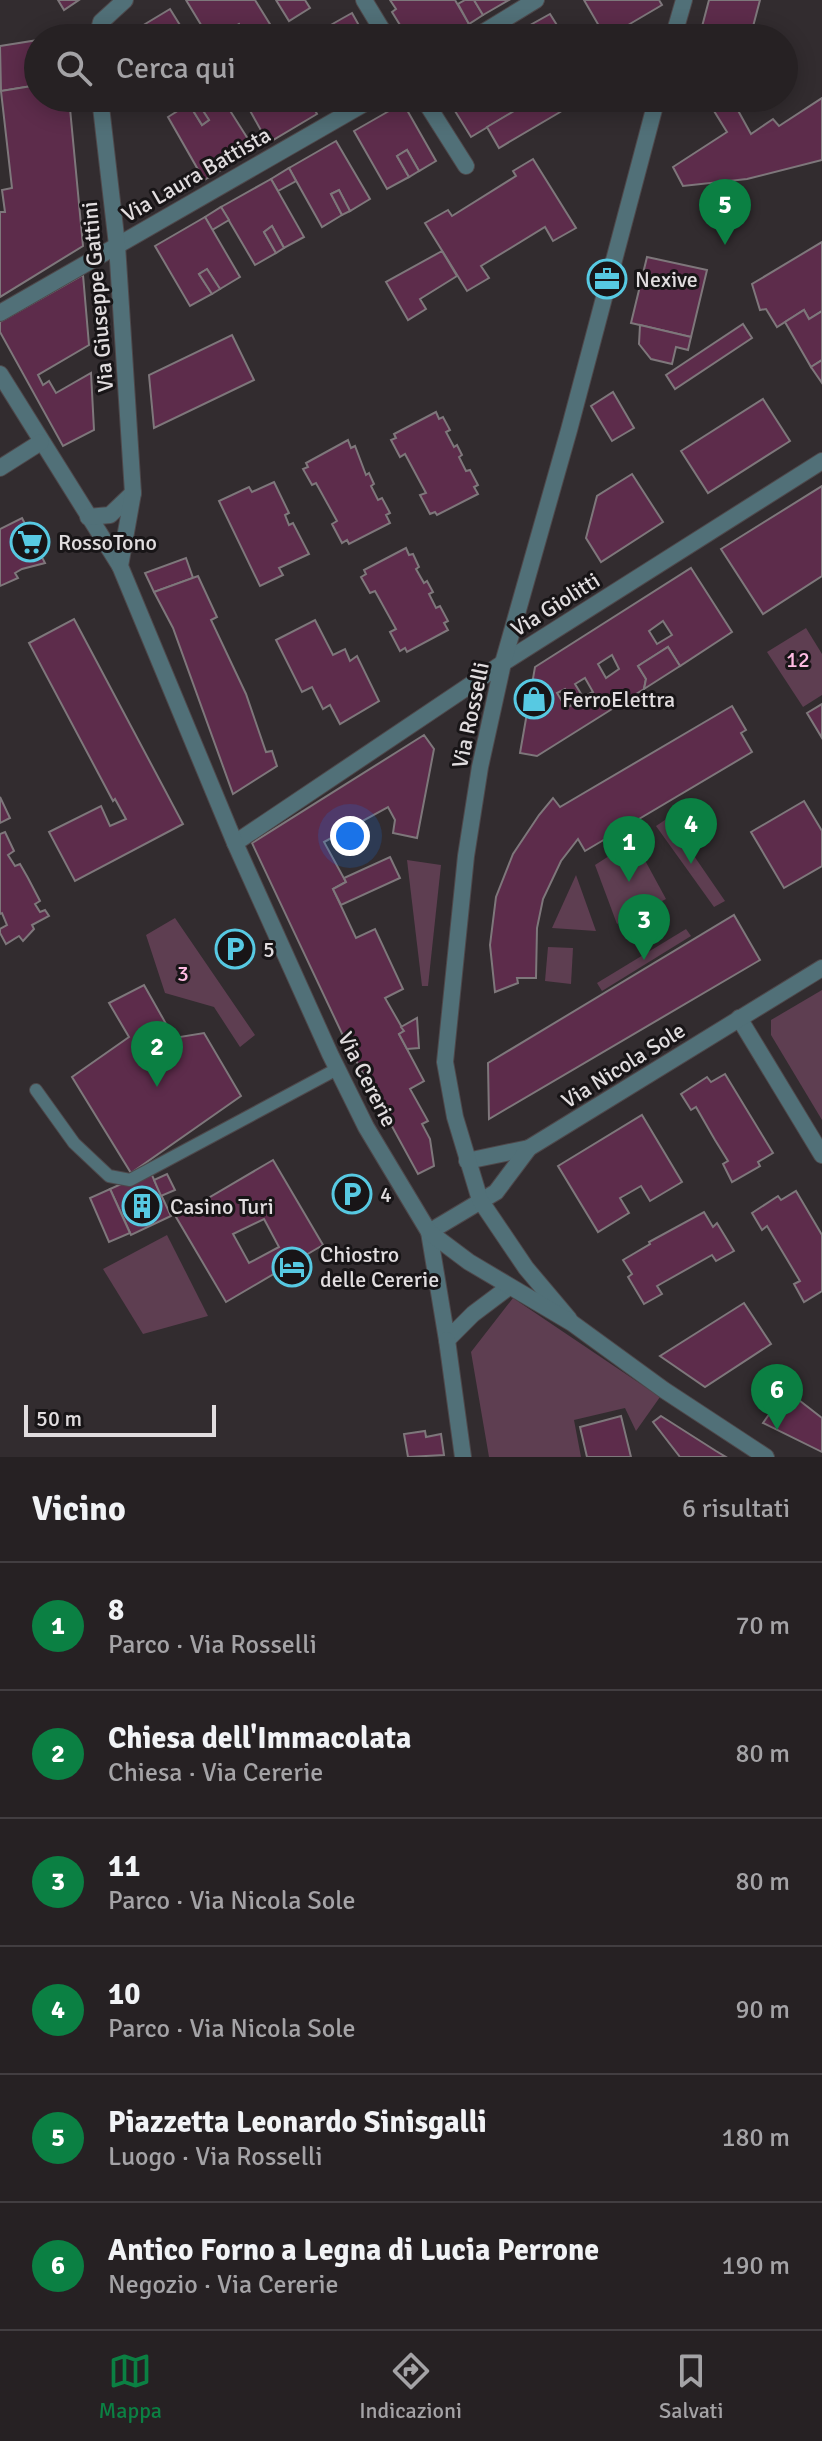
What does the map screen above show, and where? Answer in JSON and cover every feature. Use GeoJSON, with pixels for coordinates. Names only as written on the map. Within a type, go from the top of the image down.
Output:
{"type":"FeatureCollection","features":[{"type":"Feature","properties":{"kind":"street"},"geometry":{"type":"LineString","coordinates":[[100,24],[125,0]]}},
{"type":"Feature","properties":{"kind":"street"},"geometry":{"type":"LineString","coordinates":[[364,0],[379,24]]}},
{"type":"Feature","properties":{"kind":"street"},"geometry":{"type":"LineString","coordinates":[[497,24],[536,0]]}},
{"type":"Feature","properties":{"kind":"street"},"geometry":{"type":"LineString","coordinates":[[677,24],[684,0]]}},
{"type":"Feature","properties":{"kind":"street","name":"Via Giuseppe Gattini"},"geometry":{"type":"LineString","coordinates":[[102,112],[117,245],[133,493],[120,566]]}},
{"type":"Feature","properties":{"kind":"street","name":"Via Laura Battista"},"geometry":{"type":"LineString","coordinates":[[0,313],[350,112]]}},
{"type":"Feature","properties":{"kind":"street"},"geometry":{"type":"LineString","coordinates":[[432,112],[466,166]]}},
{"type":"Feature","properties":{"kind":"street","name":"Via Rosselli"},"geometry":{"type":"LineString","coordinates":[[572,1323],[526,1268],[480,1200],[467,1161],[445,1062],[466,856],[480,767],[503,663],[653,112]]}},
{"type":"Feature","properties":{"kind":"street","name":"Via Cererie"},"geometry":{"type":"LineString","coordinates":[[0,374],[120,566],[235,843],[337,1069],[366,1127],[429,1232],[509,1287],[572,1323],[664,1390],[766,1457]]}},
{"type":"Feature","properties":{"kind":"street"},"geometry":{"type":"LineString","coordinates":[[0,468],[41,442]]}},
{"type":"Feature","properties":{"kind":"street","name":"Via Giolitti"},"geometry":{"type":"LineString","coordinates":[[235,843],[503,663],[822,461]]}},
{"type":"Feature","properties":{"kind":"street"},"geometry":{"type":"LineString","coordinates":[[88,517],[110,515],[133,493]]}},
{"type":"Feature","properties":{"kind":"street","name":"Via Nicola Sole"},"geometry":{"type":"LineString","coordinates":[[529,1148],[822,968]]}},
{"type":"Feature","properties":{"kind":"street"},"geometry":{"type":"LineString","coordinates":[[739,1018],[822,1155]]}},
{"type":"Feature","properties":{"kind":"street"},"geometry":{"type":"LineString","coordinates":[[467,1161],[529,1148]]}},
{"type":"Feature","properties":{"kind":"street"},"geometry":{"type":"LineString","coordinates":[[463,1457],[429,1232],[496,1192],[529,1148]]}},
{"type":"Feature","properties":{"kind":"street"},"geometry":{"type":"LineString","coordinates":[[447,1340],[473,1314],[509,1287]]}},
{"type":"Feature","properties":{"kind":"lane"},"geometry":{"type":"LineString","coordinates":[[36,1090],[74,1143],[109,1176],[130,1180],[337,1069]]}},
{"type":"Feature","properties":{"kind":"green space","name":"12"},"geometry":{"type":"Polygon","coordinates":[[[806,628],[822,654],[822,695],[803,707],[767,652],[806,628]]]}},
{"type":"Feature","properties":{"kind":"green space"},"geometry":{"type":"Polygon","coordinates":[[[668,818],[725,901],[714,907],[656,826],[668,818]]]}},
{"type":"Feature","properties":{"kind":"green space"},"geometry":{"type":"Polygon","coordinates":[[[634,840],[666,899],[617,924],[595,865],[634,840]]]}},
{"type":"Feature","properties":{"kind":"green space"},"geometry":{"type":"Polygon","coordinates":[[[407,860],[441,865],[428,986],[422,986],[407,860]]]}},
{"type":"Feature","properties":{"kind":"green space"},"geometry":{"type":"Polygon","coordinates":[[[576,875],[596,931],[552,928],[576,875]]]}},
{"type":"Feature","properties":{"kind":"green space","name":"3"},"geometry":{"type":"Polygon","coordinates":[[[175,918],[255,1035],[240,1047],[214,1007],[165,993],[146,935],[175,918]]]}},
{"type":"Feature","properties":{"kind":"green space"},"geometry":{"type":"Polygon","coordinates":[[[686,929],[691,936],[602,991],[597,983],[686,929]]]}},
{"type":"Feature","properties":{"kind":"green space"},"geometry":{"type":"Polygon","coordinates":[[[548,947],[573,948],[571,984],[545,981],[548,947]]]}},
{"type":"Feature","properties":{"kind":"green space"},"geometry":{"type":"Polygon","coordinates":[[[822,990],[822,1120],[771,1035],[771,1020],[822,990]]]}},
{"type":"Feature","properties":{"kind":"green space"},"geometry":{"type":"Polygon","coordinates":[[[167,1235],[208,1316],[143,1334],[103,1269],[167,1235]]]}},
{"type":"Feature","properties":{"kind":"green space"},"geometry":{"type":"Polygon","coordinates":[[[513,1298],[660,1397],[636,1431],[625,1408],[574,1420],[581,1457],[489,1457],[471,1352],[513,1298]]]}},
{"type":"Feature","properties":{"kind":"building"},"geometry":{"type":"Polygon","coordinates":[[[58,0],[79,0],[64,10],[58,0]]]}},
{"type":"Feature","properties":{"kind":"building"},"geometry":{"type":"Polygon","coordinates":[[[186,0],[255,0],[270,24],[239,24],[201,24],[186,0]]]}},
{"type":"Feature","properties":{"kind":"building"},"geometry":{"type":"Polygon","coordinates":[[[276,0],[305,0],[310,8],[289,21],[276,0]]]}},
{"type":"Feature","properties":{"kind":"building"},"geometry":{"type":"Polygon","coordinates":[[[390,0],[455,0],[469,24],[399,24],[392,12],[396,9],[390,0]]]}},
{"type":"Feature","properties":{"kind":"building"},"geometry":{"type":"Polygon","coordinates":[[[474,0],[483,15],[469,24],[458,4],[474,0]]]}},
{"type":"Feature","properties":{"kind":"building"},"geometry":{"type":"Polygon","coordinates":[[[474,0],[509,0],[483,15],[474,0]]]}},
{"type":"Feature","properties":{"kind":"building"},"geometry":{"type":"Polygon","coordinates":[[[584,0],[659,0],[662,5],[630,24],[598,24],[584,0]]]}},
{"type":"Feature","properties":{"kind":"building"},"geometry":{"type":"Polygon","coordinates":[[[709,0],[760,0],[754,24],[703,24],[709,0]]]}},
{"type":"Feature","properties":{"kind":"building"},"geometry":{"type":"Polygon","coordinates":[[[170,9],[179,24],[145,24],[170,9]]]}},
{"type":"Feature","properties":{"kind":"building"},"geometry":{"type":"Polygon","coordinates":[[[352,13],[358,24],[332,24],[352,13]]]}},
{"type":"Feature","properties":{"kind":"building"},"geometry":{"type":"Polygon","coordinates":[[[550,14],[556,24],[532,24],[550,14]]]}},
{"type":"Feature","properties":{"kind":"building"},"geometry":{"type":"Polygon","coordinates":[[[24,42],[24,87],[1,91],[0,46],[24,42]]]}},
{"type":"Feature","properties":{"kind":"building"},"geometry":{"type":"Polygon","coordinates":[[[24,87],[24,112],[70,112],[83,246],[0,297],[0,212],[5,212],[2,190],[12,188],[1,91],[24,87]]]}},
{"type":"Feature","properties":{"kind":"building"},"geometry":{"type":"Polygon","coordinates":[[[822,98],[822,160],[747,179],[683,186],[673,167],[727,132],[715,112],[739,112],[751,134],[773,119],[779,126],[822,98]]]}},
{"type":"Feature","properties":{"kind":"building"},"geometry":{"type":"Polygon","coordinates":[[[176,112],[194,112],[202,125],[209,120],[204,112],[231,112],[255,150],[204,180],[168,117],[176,112]]]}},
{"type":"Feature","properties":{"kind":"building"},"geometry":{"type":"Polygon","coordinates":[[[194,112],[204,112],[209,120],[202,125],[194,112]]]}},
{"type":"Feature","properties":{"kind":"building"},"geometry":{"type":"Polygon","coordinates":[[[251,112],[316,112],[317,114],[268,143],[251,112]]]}},
{"type":"Feature","properties":{"kind":"building"},"geometry":{"type":"Polygon","coordinates":[[[387,112],[408,112],[436,161],[419,171],[407,150],[397,156],[409,177],[387,189],[354,131],[387,112]]]}},
{"type":"Feature","properties":{"kind":"building"},"geometry":{"type":"Polygon","coordinates":[[[456,112],[513,112],[471,137],[456,112]]]}},
{"type":"Feature","properties":{"kind":"building"},"geometry":{"type":"Polygon","coordinates":[[[512,112],[560,112],[499,148],[487,127],[512,112]]]}},
{"type":"Feature","properties":{"kind":"building"},"geometry":{"type":"Polygon","coordinates":[[[336,141],[370,199],[350,211],[339,190],[331,194],[342,215],[322,227],[289,168],[336,141]]]}},
{"type":"Feature","properties":{"kind":"building"},"geometry":{"type":"Polygon","coordinates":[[[407,150],[419,171],[409,177],[397,156],[407,150]]]}},
{"type":"Feature","properties":{"kind":"building"},"geometry":{"type":"Polygon","coordinates":[[[533,159],[576,228],[553,241],[545,227],[481,266],[489,278],[467,291],[425,223],[448,210],[452,216],[516,176],[513,171],[533,159]]]}},
{"type":"Feature","properties":{"kind":"building"},"geometry":{"type":"Polygon","coordinates":[[[289,168],[296,181],[278,191],[271,179],[289,168]]]}},
{"type":"Feature","properties":{"kind":"building"},"geometry":{"type":"Polygon","coordinates":[[[271,179],[304,237],[284,248],[272,226],[264,232],[276,253],[255,265],[221,207],[271,179]]]}},
{"type":"Feature","properties":{"kind":"building"},"geometry":{"type":"Polygon","coordinates":[[[339,190],[350,211],[342,215],[331,194],[339,190]]]}},
{"type":"Feature","properties":{"kind":"building"},"geometry":{"type":"Polygon","coordinates":[[[221,207],[229,220],[212,230],[205,217],[221,207]]]}},
{"type":"Feature","properties":{"kind":"building"},"geometry":{"type":"Polygon","coordinates":[[[205,217],[240,277],[220,289],[207,269],[199,274],[212,294],[190,306],[155,246],[205,217]]]}},
{"type":"Feature","properties":{"kind":"building"},"geometry":{"type":"Polygon","coordinates":[[[272,226],[284,248],[276,253],[264,232],[272,226]]]}},
{"type":"Feature","properties":{"kind":"building"},"geometry":{"type":"Polygon","coordinates":[[[822,242],[822,311],[809,319],[804,310],[777,327],[766,309],[760,310],[752,284],[822,242]]]}},
{"type":"Feature","properties":{"kind":"building"},"geometry":{"type":"Polygon","coordinates":[[[442,251],[457,276],[420,299],[426,309],[408,320],[386,282],[442,251]]]}},
{"type":"Feature","properties":{"kind":"building"},"geometry":{"type":"Polygon","coordinates":[[[647,257],[707,270],[691,337],[631,323],[647,257]]]}},
{"type":"Feature","properties":{"kind":"building"},"geometry":{"type":"Polygon","coordinates":[[[207,269],[220,289],[212,294],[199,274],[207,269]]]}},
{"type":"Feature","properties":{"kind":"building"},"geometry":{"type":"Polygon","coordinates":[[[83,275],[89,345],[38,375],[43,385],[49,381],[56,393],[91,373],[94,430],[63,446],[0,332],[0,322],[83,275]]]}},
{"type":"Feature","properties":{"kind":"building"},"geometry":{"type":"Polygon","coordinates":[[[804,310],[809,319],[822,311],[822,360],[811,367],[785,322],[804,310]]]}},
{"type":"Feature","properties":{"kind":"building"},"geometry":{"type":"Polygon","coordinates":[[[743,324],[752,338],[675,389],[666,375],[743,324]]]}},
{"type":"Feature","properties":{"kind":"building"},"geometry":{"type":"Polygon","coordinates":[[[640,325],[691,337],[688,350],[676,347],[672,364],[651,359],[639,344],[640,325]]]}},
{"type":"Feature","properties":{"kind":"building"},"geometry":{"type":"Polygon","coordinates":[[[232,335],[254,380],[154,428],[149,375],[232,335]]]}},
{"type":"Feature","properties":{"kind":"building"},"geometry":{"type":"Polygon","coordinates":[[[822,360],[822,383],[811,367],[822,360]]]}},
{"type":"Feature","properties":{"kind":"building"},"geometry":{"type":"Polygon","coordinates":[[[613,392],[634,428],[612,441],[591,406],[613,392]]]}},
{"type":"Feature","properties":{"kind":"building"},"geometry":{"type":"Polygon","coordinates":[[[763,399],[790,441],[708,493],[681,451],[763,399]]]}},
{"type":"Feature","properties":{"kind":"building"},"geometry":{"type":"Polygon","coordinates":[[[436,412],[439,419],[443,417],[450,430],[446,432],[454,447],[457,445],[466,471],[470,470],[478,485],[474,487],[478,494],[437,515],[435,512],[430,514],[420,495],[426,493],[405,454],[400,457],[391,440],[396,438],[394,434],[436,412]]]}},
{"type":"Feature","properties":{"kind":"building"},"geometry":{"type":"Polygon","coordinates":[[[348,440],[351,448],[355,446],[366,475],[369,473],[378,500],[382,498],[390,513],[386,515],[390,523],[349,544],[347,540],[342,543],[332,524],[337,521],[316,483],[312,485],[303,469],[308,467],[306,463],[348,440]]]}},
{"type":"Feature","properties":{"kind":"building"},"geometry":{"type":"Polygon","coordinates":[[[632,474],[663,522],[601,562],[586,538],[597,496],[632,474]]]}},
{"type":"Feature","properties":{"kind":"building"},"geometry":{"type":"Polygon","coordinates":[[[274,482],[289,513],[285,515],[289,525],[293,523],[309,554],[279,568],[283,575],[260,586],[219,501],[249,487],[252,492],[274,482]]]}},
{"type":"Feature","properties":{"kind":"building"},"geometry":{"type":"Polygon","coordinates":[[[822,486],[822,576],[763,614],[721,549],[822,486]]]}},
{"type":"Feature","properties":{"kind":"building"},"geometry":{"type":"Polygon","coordinates":[[[22,518],[45,563],[22,569],[15,573],[18,578],[0,586],[0,529],[22,518]]]}},
{"type":"Feature","properties":{"kind":"building"},"geometry":{"type":"Polygon","coordinates":[[[406,548],[409,555],[413,554],[419,567],[416,569],[424,583],[427,581],[433,592],[429,594],[436,608],[440,606],[448,621],[444,623],[448,630],[407,652],[405,648],[400,651],[390,632],[396,629],[375,591],[370,593],[361,577],[366,574],[364,570],[406,548]]]}},
{"type":"Feature","properties":{"kind":"building"},"geometry":{"type":"Polygon","coordinates":[[[186,558],[193,578],[154,592],[145,573],[186,558]]]}},
{"type":"Feature","properties":{"kind":"building"},"geometry":{"type":"Polygon","coordinates":[[[691,568],[732,632],[680,666],[668,647],[638,666],[646,679],[644,689],[537,756],[520,753],[535,667],[691,568]],[[663,621],[649,631],[657,644],[672,635],[663,621]],[[612,655],[598,664],[606,678],[619,669],[612,655]],[[585,678],[575,684],[583,697],[593,692],[585,678]],[[565,689],[557,693],[566,708],[574,704],[565,689]]]}},
{"type":"Feature","properties":{"kind":"building"},"geometry":{"type":"Polygon","coordinates":[[[198,576],[217,617],[211,620],[246,694],[266,752],[272,751],[277,766],[233,794],[173,628],[154,592],[198,576]]]}},
{"type":"Feature","properties":{"kind":"building"},"geometry":{"type":"Polygon","coordinates":[[[74,619],[183,824],[75,881],[49,832],[101,806],[110,826],[126,819],[115,799],[113,801],[29,643],[74,619]]]}},
{"type":"Feature","properties":{"kind":"building"},"geometry":{"type":"Polygon","coordinates":[[[315,620],[333,655],[345,649],[350,661],[357,656],[379,701],[340,724],[330,705],[323,709],[312,687],[302,692],[276,640],[315,620]]]}},
{"type":"Feature","properties":{"kind":"building"},"geometry":{"type":"Polygon","coordinates":[[[668,647],[680,666],[644,689],[646,679],[638,666],[668,647]]]}},
{"type":"Feature","properties":{"kind":"building"},"geometry":{"type":"Polygon","coordinates":[[[822,704],[822,738],[807,713],[822,704]]]}},
{"type":"Feature","properties":{"kind":"building"},"geometry":{"type":"Polygon","coordinates":[[[732,706],[746,730],[741,733],[752,752],[585,851],[578,839],[561,861],[543,899],[537,928],[536,978],[517,978],[518,983],[495,992],[490,945],[496,897],[513,854],[553,798],[560,807],[732,706]]]}},
{"type":"Feature","properties":{"kind":"building"},"geometry":{"type":"Polygon","coordinates":[[[424,735],[434,749],[417,838],[393,833],[395,820],[388,807],[324,842],[346,882],[333,889],[356,938],[375,929],[403,989],[385,998],[404,1031],[399,1034],[424,1081],[410,1089],[428,1121],[422,1124],[430,1139],[434,1166],[418,1174],[346,1042],[252,843],[424,735]]]}},
{"type":"Feature","properties":{"kind":"building"},"geometry":{"type":"Polygon","coordinates":[[[0,797],[10,818],[0,823],[0,797]]]}},
{"type":"Feature","properties":{"kind":"building"},"geometry":{"type":"Polygon","coordinates":[[[804,801],[822,831],[822,866],[784,888],[751,832],[804,801]]]}},
{"type":"Feature","properties":{"kind":"building"},"geometry":{"type":"Polygon","coordinates":[[[5,832],[14,851],[8,855],[15,866],[20,864],[28,878],[40,901],[35,904],[40,912],[45,910],[49,916],[32,925],[34,929],[23,941],[19,936],[6,944],[0,933],[0,929],[7,925],[0,914],[0,834],[5,832]]]}},
{"type":"Feature","properties":{"kind":"building"},"geometry":{"type":"Polygon","coordinates":[[[390,857],[400,878],[341,905],[333,889],[346,882],[344,878],[390,857]]]}},
{"type":"Feature","properties":{"kind":"building"},"geometry":{"type":"Polygon","coordinates":[[[734,915],[760,960],[489,1119],[488,1063],[734,915]]]}},
{"type":"Feature","properties":{"kind":"building"},"geometry":{"type":"Polygon","coordinates":[[[144,985],[174,1038],[204,1033],[241,1096],[131,1173],[72,1077],[129,1037],[109,1003],[144,985]]]}},
{"type":"Feature","properties":{"kind":"building"},"geometry":{"type":"Polygon","coordinates":[[[417,1018],[419,1048],[407,1049],[399,1034],[404,1031],[401,1027],[417,1018]]]}},
{"type":"Feature","properties":{"kind":"building"},"geometry":{"type":"Polygon","coordinates":[[[725,1074],[773,1153],[758,1162],[760,1166],[732,1182],[723,1164],[728,1161],[696,1107],[691,1110],[681,1094],[707,1077],[711,1082],[725,1074]]]}},
{"type":"Feature","properties":{"kind":"building"},"geometry":{"type":"Polygon","coordinates":[[[642,1115],[682,1182],[650,1201],[641,1186],[620,1198],[629,1213],[598,1232],[558,1166],[642,1115]]]}},
{"type":"Feature","properties":{"kind":"building"},"geometry":{"type":"Polygon","coordinates":[[[273,1160],[323,1245],[226,1302],[176,1217],[273,1160]],[[264,1219],[233,1234],[249,1263],[279,1247],[264,1219]]]}},
{"type":"Feature","properties":{"kind":"building","name":"Casino Turi"},"geometry":{"type":"Polygon","coordinates":[[[150,1171],[171,1216],[131,1235],[110,1189],[150,1171]]]}},
{"type":"Feature","properties":{"kind":"building"},"geometry":{"type":"Polygon","coordinates":[[[167,1174],[175,1190],[161,1196],[154,1180],[167,1174]]]}},
{"type":"Feature","properties":{"kind":"building"},"geometry":{"type":"Polygon","coordinates":[[[110,1189],[130,1233],[109,1242],[90,1198],[110,1189]]]}},
{"type":"Feature","properties":{"kind":"building"},"geometry":{"type":"Polygon","coordinates":[[[796,1191],[822,1235],[822,1291],[804,1302],[794,1284],[800,1281],[767,1226],[762,1230],[752,1213],[778,1196],[781,1200],[796,1191]]]}},
{"type":"Feature","properties":{"kind":"building"},"geometry":{"type":"Polygon","coordinates":[[[704,1212],[713,1227],[717,1223],[734,1251],[716,1261],[712,1255],[657,1286],[662,1294],[644,1304],[628,1277],[632,1274],[623,1260],[704,1212]]]}},
{"type":"Feature","properties":{"kind":"building"},"geometry":{"type":"Polygon","coordinates":[[[744,1303],[771,1344],[705,1387],[660,1356],[744,1303]]]}},
{"type":"Feature","properties":{"kind":"building"},"geometry":{"type":"Polygon","coordinates":[[[786,1390],[822,1418],[822,1452],[763,1423],[786,1390]]]}},
{"type":"Feature","properties":{"kind":"building"},"geometry":{"type":"Polygon","coordinates":[[[621,1416],[631,1457],[587,1457],[580,1427],[621,1416]]]}},
{"type":"Feature","properties":{"kind":"building"},"geometry":{"type":"Polygon","coordinates":[[[661,1416],[726,1457],[680,1457],[653,1422],[661,1416]]]}},
{"type":"Feature","properties":{"kind":"building"},"geometry":{"type":"Polygon","coordinates":[[[425,1431],[426,1437],[441,1434],[444,1455],[408,1457],[404,1434],[425,1431]]]}},
{"type":"Feature","properties":{"kind":"place","name":"Piazzetta Leonardo Sinisgalli"},"geometry":{"type":"Point","coordinates":[725,245]}},
{"type":"Feature","properties":{"kind":"place","name":"Nexive"},"geometry":{"type":"Point","coordinates":[607,279]}},
{"type":"Feature","properties":{"kind":"place","name":"RossoTono"},"geometry":{"type":"Point","coordinates":[30,542]}},
{"type":"Feature","properties":{"kind":"place","name":"FerroElettra"},"geometry":{"type":"Point","coordinates":[534,699]}},
{"type":"Feature","properties":{"kind":"place","name":"10"},"geometry":{"type":"Point","coordinates":[691,864]}},
{"type":"Feature","properties":{"kind":"place","name":"8"},"geometry":{"type":"Point","coordinates":[629,882]}},
{"type":"Feature","properties":{"kind":"place","name":"5"},"geometry":{"type":"Point","coordinates":[235,949]}},
{"type":"Feature","properties":{"kind":"place","name":"11"},"geometry":{"type":"Point","coordinates":[644,960]}},
{"type":"Feature","properties":{"kind":"place","name":"Chiesa dell'Immacolata"},"geometry":{"type":"Point","coordinates":[157,1087]}},
{"type":"Feature","properties":{"kind":"place","name":"4"},"geometry":{"type":"Point","coordinates":[352,1194]}},
{"type":"Feature","properties":{"kind":"place","name":"Casino Turi"},"geometry":{"type":"Point","coordinates":[142,1206]}},
{"type":"Feature","properties":{"kind":"place","name":"Chiostro delle Cererie"},"geometry":{"type":"Point","coordinates":[292,1267]}},
{"type":"Feature","properties":{"kind":"place","name":"Antico Forno a Legna di Lucia Perrone"},"geometry":{"type":"Point","coordinates":[777,1430]}}]}
